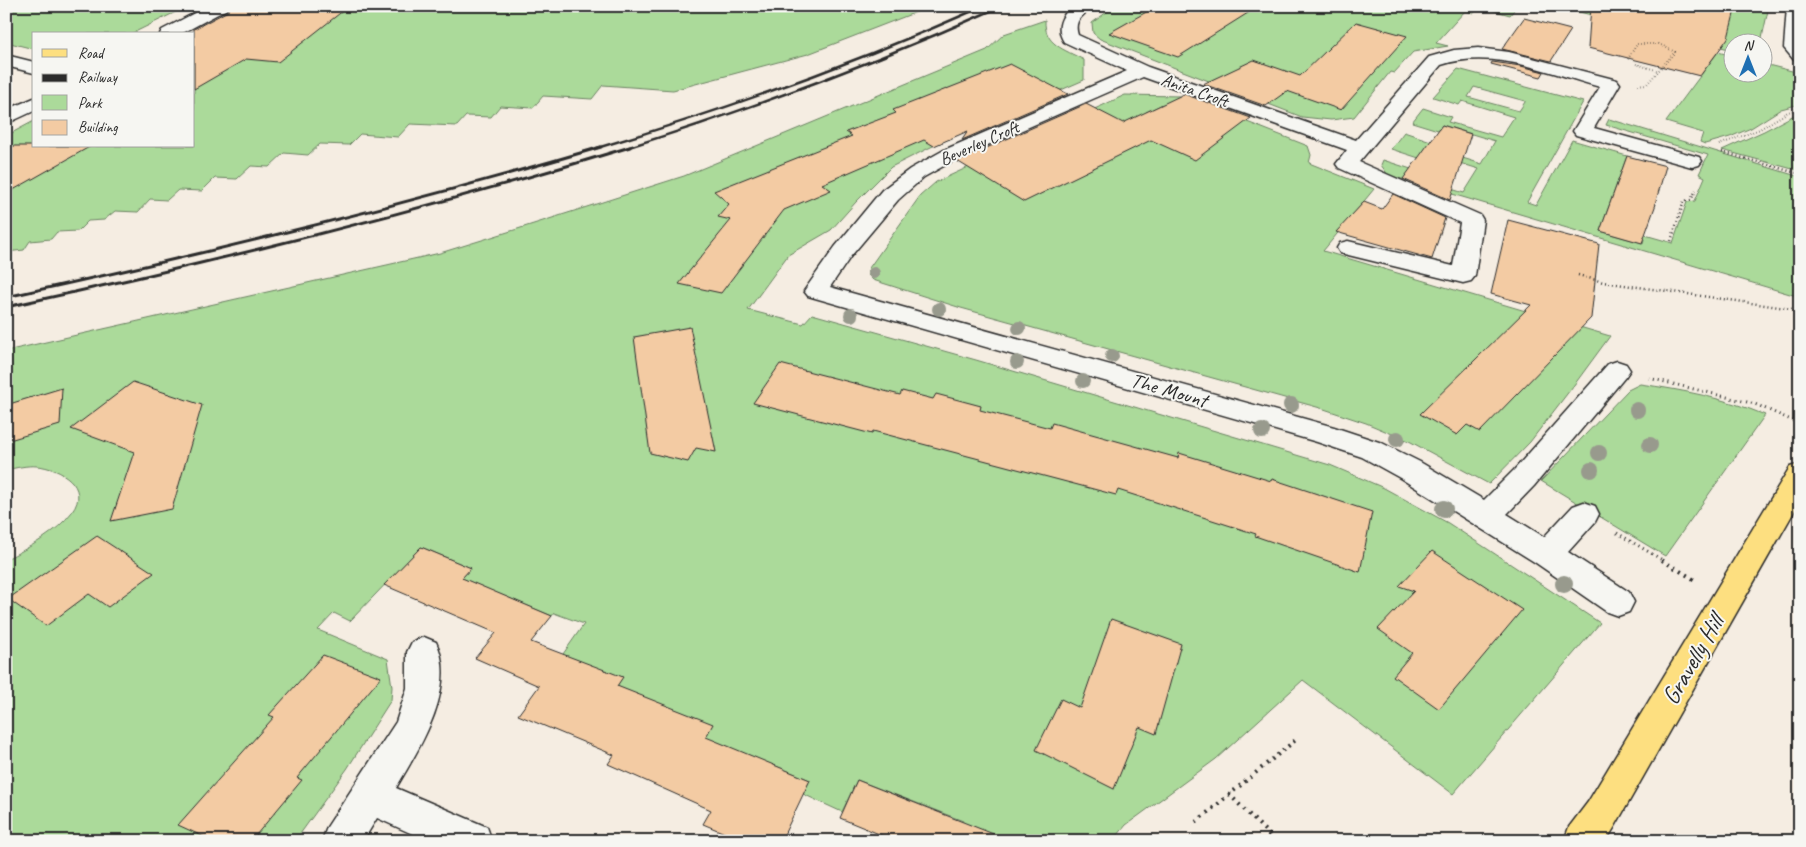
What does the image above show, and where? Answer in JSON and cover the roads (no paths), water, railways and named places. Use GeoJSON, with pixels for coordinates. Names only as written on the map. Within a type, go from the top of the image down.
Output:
{"type":"FeatureCollection","features":[{"type":"Feature","properties":{"kind":"main road","name":"Gravelly Hill"},"geometry":{"type":"LineString","coordinates":[[1582,841],[1601,815],[1800,475]]}},
{"type":"Feature","properties":{"kind":"street"},"geometry":{"type":"LineString","coordinates":[[172,32],[221,6]]}},
{"type":"Feature","properties":{"kind":"street","name":"Anita Croft"},"geometry":{"type":"LineString","coordinates":[[1084,6],[1076,10],[1069,19],[1066,28],[1070,38],[1142,71],[1353,156],[1472,220],[1463,276],[1348,248]]}},
{"type":"Feature","properties":{"kind":"street"},"geometry":{"type":"LineString","coordinates":[[1795,6],[1793,48],[1800,56]]}},
{"type":"Feature","properties":{"kind":"street"},"geometry":{"type":"LineString","coordinates":[[1353,156],[1435,61],[1454,55],[1478,53],[1554,68],[1611,84],[1583,131],[1692,161]]}},
{"type":"Feature","properties":{"kind":"street"},"geometry":{"type":"LineString","coordinates":[[6,60],[32,67]]}},
{"type":"Feature","properties":{"kind":"street"},"geometry":{"type":"LineString","coordinates":[[1543,87],[1554,68]]}},
{"type":"Feature","properties":{"kind":"street","name":"Beverley Croft"},"geometry":{"type":"LineString","coordinates":[[843,252],[890,195],[917,173],[951,154],[1142,71]]}},
{"type":"Feature","properties":{"kind":"street"},"geometry":{"type":"LineString","coordinates":[[6,118],[32,105]]}},
{"type":"Feature","properties":{"kind":"street","name":"The Mount"},"geometry":{"type":"LineString","coordinates":[[843,252],[816,291],[1324,434],[1372,450],[1402,466],[1547,554],[1618,602]]}},
{"type":"Feature","properties":{"kind":"street"},"geometry":{"type":"LineString","coordinates":[[1486,517],[1524,478],[1617,370]]}},
{"type":"Feature","properties":{"kind":"street"},"geometry":{"type":"LineString","coordinates":[[1547,554],[1584,514]]}},
{"type":"Feature","properties":{"kind":"street"},"geometry":{"type":"LineString","coordinates":[[341,841],[411,730],[424,688],[424,652]]}},
{"type":"Feature","properties":{"kind":"street"},"geometry":{"type":"LineString","coordinates":[[371,796],[473,841]]}},
{"type":"Feature","properties":{"kind":"railway"},"geometry":{"type":"LineString","coordinates":[[597,148],[744,101],[841,65],[984,6]]}},
{"type":"Feature","properties":{"kind":"railway"},"geometry":{"type":"LineString","coordinates":[[626,148],[816,83],[1002,6]]}},
{"type":"Feature","properties":{"kind":"railway"},"geometry":{"type":"LineString","coordinates":[[6,297],[156,264],[305,228],[601,147]]}},
{"type":"Feature","properties":{"kind":"railway"},"geometry":{"type":"LineString","coordinates":[[6,307],[320,234],[476,192],[630,147]]}}]}
